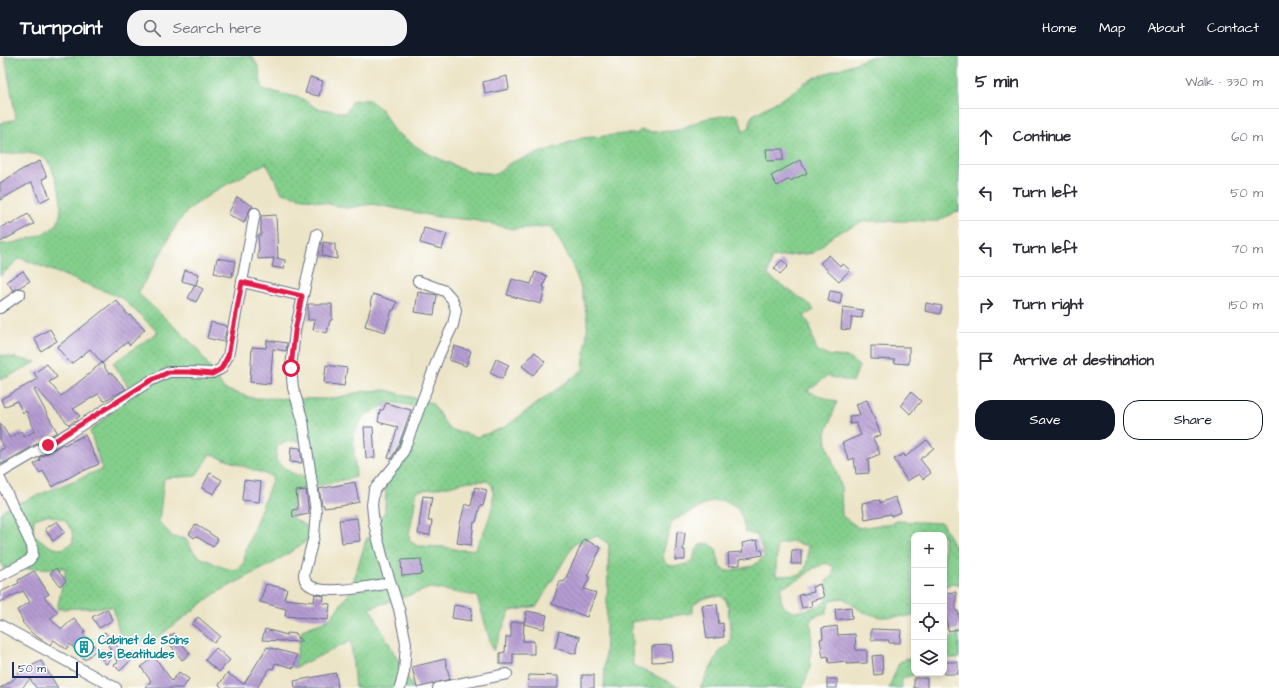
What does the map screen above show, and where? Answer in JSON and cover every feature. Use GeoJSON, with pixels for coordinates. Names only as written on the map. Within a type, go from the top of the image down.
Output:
{"type":"FeatureCollection","features":[{"type":"Feature","properties":{"kind":"street"},"geometry":{"type":"LineString","coordinates":[[0,473],[72,431],[150,381],[169,372],[212,374],[221,369],[228,356],[255,213]]}},
{"type":"Feature","properties":{"kind":"street"},"geometry":{"type":"LineString","coordinates":[[317,234],[295,331],[291,368],[293,388],[303,421],[316,512],[314,536],[304,579],[307,584],[328,590],[354,589],[390,583]]}},
{"type":"Feature","properties":{"kind":"street"},"geometry":{"type":"LineString","coordinates":[[400,688],[404,672],[406,643],[399,609],[390,583],[374,524],[372,505],[374,490],[396,464],[404,450],[439,355],[452,325],[456,310],[452,299],[445,291],[418,281]]}},
{"type":"Feature","properties":{"kind":"street"},"geometry":{"type":"LineString","coordinates":[[242,282],[302,296]]}},
{"type":"Feature","properties":{"kind":"street"},"geometry":{"type":"LineString","coordinates":[[0,308],[20,294]]}},
{"type":"Feature","properties":{"kind":"street"},"geometry":{"type":"LineString","coordinates":[[0,479],[32,546],[33,554],[32,558],[28,561],[0,576]]}},
{"type":"Feature","properties":{"kind":"street"},"geometry":{"type":"LineString","coordinates":[[0,625],[116,688]]}},
{"type":"Feature","properties":{"kind":"street"},"geometry":{"type":"LineString","coordinates":[[438,688],[507,674]]}},
{"type":"Feature","properties":{"kind":"green space"},"geometry":{"type":"Polygon","coordinates":[[[5,56],[252,56],[259,68],[262,89],[301,98],[316,108],[345,113],[352,101],[362,99],[369,100],[382,110],[393,130],[423,151],[466,171],[497,174],[510,163],[582,138],[636,134],[640,130],[650,132],[675,131],[704,119],[734,114],[738,116],[742,127],[742,132],[750,127],[750,119],[753,115],[788,95],[804,83],[816,77],[873,56],[959,56],[959,212],[957,211],[938,221],[865,221],[835,234],[813,253],[771,258],[768,276],[808,303],[814,310],[804,316],[810,325],[817,350],[825,355],[847,357],[859,366],[853,382],[827,376],[807,391],[837,402],[826,433],[827,445],[841,486],[842,516],[859,528],[898,521],[942,523],[947,532],[911,532],[911,616],[880,617],[863,612],[843,598],[835,599],[830,601],[826,613],[811,618],[812,635],[810,668],[803,688],[700,688],[721,649],[727,647],[731,640],[728,606],[726,600],[720,596],[713,596],[699,600],[693,605],[693,613],[631,622],[633,665],[681,688],[604,688],[609,544],[597,536],[574,544],[537,606],[510,611],[493,651],[477,596],[431,588],[370,608],[413,688],[355,688],[351,641],[294,668],[302,630],[329,620],[350,592],[366,540],[385,512],[386,483],[416,407],[391,402],[364,416],[353,435],[356,477],[295,491],[291,517],[318,533],[277,561],[216,593],[150,643],[120,636],[113,607],[57,609],[66,568],[4,569],[0,562],[0,513],[4,509],[102,469],[90,431],[133,394],[113,363],[158,332],[122,298],[20,258],[0,276],[0,244],[32,238],[41,235],[54,227],[60,218],[61,202],[52,170],[45,159],[29,153],[0,155],[0,123],[16,119],[5,56]],[[266,163],[215,191],[189,209],[176,225],[138,293],[196,347],[224,389],[252,398],[330,399],[364,391],[386,390],[432,403],[449,429],[478,437],[505,427],[583,370],[587,321],[583,295],[570,260],[551,226],[513,229],[473,220],[438,217],[373,204],[346,208],[282,193],[266,163]],[[289,441],[277,446],[276,460],[286,469],[294,474],[303,476],[315,470],[315,458],[309,441],[289,441]],[[210,454],[196,476],[164,478],[159,522],[173,537],[186,539],[194,552],[200,557],[229,569],[239,568],[244,560],[245,552],[273,477],[210,454]],[[469,481],[417,491],[409,532],[410,541],[417,546],[445,547],[459,550],[471,550],[476,548],[492,510],[492,485],[487,481],[469,481]],[[712,501],[672,521],[663,553],[666,563],[669,565],[679,566],[693,561],[695,552],[700,545],[709,543],[716,549],[720,567],[727,571],[753,566],[765,556],[757,535],[745,532],[742,518],[738,510],[735,506],[725,501],[712,501]],[[47,515],[34,519],[33,533],[43,542],[60,549],[73,543],[72,531],[65,520],[47,515]],[[790,541],[777,545],[776,576],[801,575],[806,567],[808,546],[790,541]],[[826,563],[814,568],[800,579],[781,587],[781,598],[783,605],[788,609],[801,611],[824,603],[829,593],[826,581],[833,576],[834,567],[826,563]]]}},
{"type":"Feature","properties":{"kind":"green space"},"geometry":{"type":"Polygon","coordinates":[[[0,355],[36,362],[0,380],[0,355]]]}},
{"type":"Feature","properties":{"kind":"green space"},"geometry":{"type":"Polygon","coordinates":[[[947,532],[959,555],[959,586],[958,584],[953,583],[947,586],[947,532]]]}},
{"type":"Feature","properties":{"kind":"green space"},"geometry":{"type":"Polygon","coordinates":[[[959,632],[959,658],[947,658],[947,638],[954,637],[959,632]]]}},
{"type":"Feature","properties":{"kind":"green space"},"geometry":{"type":"Polygon","coordinates":[[[906,658],[911,660],[911,676],[902,679],[902,688],[889,688],[899,663],[906,658]]]}},
{"type":"Feature","properties":{"kind":"building"},"geometry":{"type":"Polygon","coordinates":[[[507,76],[509,89],[485,94],[483,82],[507,76]]]}},
{"type":"Feature","properties":{"kind":"building"},"geometry":{"type":"Polygon","coordinates":[[[310,77],[323,81],[319,96],[305,93],[310,77]]]}},
{"type":"Feature","properties":{"kind":"building"},"geometry":{"type":"Polygon","coordinates":[[[766,149],[783,149],[783,160],[767,161],[766,149]]]}},
{"type":"Feature","properties":{"kind":"building"},"geometry":{"type":"Polygon","coordinates":[[[800,160],[807,173],[790,181],[789,179],[777,186],[771,176],[800,160]]]}},
{"type":"Feature","properties":{"kind":"building"},"geometry":{"type":"Polygon","coordinates":[[[40,161],[47,177],[42,179],[50,197],[40,202],[32,183],[30,183],[0,200],[0,183],[40,161]]]}},
{"type":"Feature","properties":{"kind":"building"},"geometry":{"type":"Polygon","coordinates":[[[237,197],[253,206],[250,209],[244,223],[228,214],[237,197]]]}},
{"type":"Feature","properties":{"kind":"building"},"geometry":{"type":"Polygon","coordinates":[[[28,214],[34,224],[0,242],[0,228],[9,223],[10,225],[28,214]]]}},
{"type":"Feature","properties":{"kind":"building"},"geometry":{"type":"Polygon","coordinates":[[[276,215],[278,258],[276,258],[285,260],[284,269],[272,267],[274,258],[258,259],[258,235],[261,235],[261,216],[276,215]]]}},
{"type":"Feature","properties":{"kind":"building"},"geometry":{"type":"Polygon","coordinates":[[[424,228],[447,234],[442,249],[420,243],[424,228]]]}},
{"type":"Feature","properties":{"kind":"building"},"geometry":{"type":"Polygon","coordinates":[[[323,242],[335,244],[337,259],[322,256],[323,242]]]}},
{"type":"Feature","properties":{"kind":"building"},"geometry":{"type":"Polygon","coordinates":[[[829,255],[840,266],[843,264],[850,270],[839,281],[820,263],[829,255]]]}},
{"type":"Feature","properties":{"kind":"building"},"geometry":{"type":"Polygon","coordinates":[[[217,258],[235,261],[232,277],[214,273],[217,258]]]}},
{"type":"Feature","properties":{"kind":"building"},"geometry":{"type":"Polygon","coordinates":[[[782,260],[788,266],[780,274],[774,268],[782,260]]]}},
{"type":"Feature","properties":{"kind":"building"},"geometry":{"type":"Polygon","coordinates":[[[185,270],[199,274],[196,285],[182,281],[185,270]]]}},
{"type":"Feature","properties":{"kind":"building"},"geometry":{"type":"Polygon","coordinates":[[[23,271],[30,281],[13,291],[7,281],[23,271]]]}},
{"type":"Feature","properties":{"kind":"building"},"geometry":{"type":"Polygon","coordinates":[[[535,272],[547,276],[543,287],[545,288],[541,304],[507,295],[512,279],[531,284],[535,272]]]}},
{"type":"Feature","properties":{"kind":"building"},"geometry":{"type":"Polygon","coordinates":[[[195,285],[203,289],[196,302],[188,298],[195,285]]]}},
{"type":"Feature","properties":{"kind":"building"},"geometry":{"type":"Polygon","coordinates":[[[830,291],[842,293],[840,304],[828,301],[830,291]]]}},
{"type":"Feature","properties":{"kind":"building"},"geometry":{"type":"Polygon","coordinates":[[[418,292],[437,295],[434,315],[415,312],[418,292]]]}},
{"type":"Feature","properties":{"kind":"building"},"geometry":{"type":"Polygon","coordinates":[[[373,294],[397,302],[394,310],[392,310],[385,332],[365,326],[372,303],[370,303],[373,294]]]}},
{"type":"Feature","properties":{"kind":"building"},"geometry":{"type":"Polygon","coordinates":[[[116,300],[129,316],[130,315],[145,329],[130,345],[127,342],[102,363],[90,349],[71,364],[57,347],[116,300]]]}},
{"type":"Feature","properties":{"kind":"building"},"geometry":{"type":"Polygon","coordinates":[[[926,303],[942,306],[940,314],[925,311],[926,303]]]}},
{"type":"Feature","properties":{"kind":"building"},"geometry":{"type":"Polygon","coordinates":[[[308,304],[332,304],[332,320],[330,320],[327,333],[313,330],[315,320],[308,320],[308,304]]]}},
{"type":"Feature","properties":{"kind":"building"},"geometry":{"type":"Polygon","coordinates":[[[843,307],[863,310],[862,318],[852,317],[850,330],[841,329],[843,307]]]}},
{"type":"Feature","properties":{"kind":"building"},"geometry":{"type":"Polygon","coordinates":[[[211,322],[227,326],[224,342],[207,338],[211,322]]]}},
{"type":"Feature","properties":{"kind":"building"},"geometry":{"type":"Polygon","coordinates":[[[50,329],[57,341],[41,351],[34,338],[50,329]]]}},
{"type":"Feature","properties":{"kind":"building"},"geometry":{"type":"Polygon","coordinates":[[[267,340],[287,343],[286,351],[273,349],[270,384],[250,382],[252,347],[266,348],[267,340]]]}},
{"type":"Feature","properties":{"kind":"building"},"geometry":{"type":"Polygon","coordinates":[[[454,346],[471,351],[466,366],[449,360],[454,346]]]}},
{"type":"Feature","properties":{"kind":"building"},"geometry":{"type":"Polygon","coordinates":[[[871,346],[909,347],[909,364],[894,363],[895,360],[871,359],[871,346]]]}},
{"type":"Feature","properties":{"kind":"building"},"geometry":{"type":"Polygon","coordinates":[[[535,352],[545,362],[533,375],[522,366],[535,352]]]}},
{"type":"Feature","properties":{"kind":"building"},"geometry":{"type":"Polygon","coordinates":[[[496,359],[509,365],[502,379],[490,373],[496,359]]]}},
{"type":"Feature","properties":{"kind":"building"},"geometry":{"type":"Polygon","coordinates":[[[102,363],[109,374],[111,373],[126,389],[104,401],[98,394],[73,409],[80,416],[69,425],[37,389],[34,390],[57,432],[2,464],[0,460],[0,450],[5,448],[0,441],[0,423],[10,438],[21,431],[24,437],[35,431],[26,411],[23,413],[17,401],[4,407],[1,399],[38,379],[34,373],[47,364],[57,377],[49,382],[61,396],[102,363]]]}},
{"type":"Feature","properties":{"kind":"building"},"geometry":{"type":"Polygon","coordinates":[[[326,365],[347,368],[344,386],[324,383],[326,365]]]}},
{"type":"Feature","properties":{"kind":"building"},"geometry":{"type":"Polygon","coordinates":[[[911,392],[921,401],[910,414],[901,405],[911,392]]]}},
{"type":"Feature","properties":{"kind":"building"},"geometry":{"type":"Polygon","coordinates":[[[867,400],[881,435],[873,438],[880,454],[868,459],[869,473],[856,474],[854,458],[849,460],[842,443],[861,435],[856,423],[850,424],[849,416],[860,415],[856,404],[867,400]]]}},
{"type":"Feature","properties":{"kind":"building"},"geometry":{"type":"Polygon","coordinates":[[[386,403],[411,410],[398,447],[391,459],[388,458],[398,427],[378,422],[380,410],[383,410],[386,403]]]}},
{"type":"Feature","properties":{"kind":"building"},"geometry":{"type":"Polygon","coordinates":[[[364,427],[373,427],[375,458],[366,458],[364,427]]]}},
{"type":"Feature","properties":{"kind":"building"},"geometry":{"type":"Polygon","coordinates":[[[85,435],[99,464],[81,471],[52,487],[43,471],[40,473],[34,464],[40,460],[39,458],[63,444],[64,445],[85,435]]]}},
{"type":"Feature","properties":{"kind":"building"},"geometry":{"type":"Polygon","coordinates":[[[927,440],[934,448],[920,459],[931,473],[923,479],[919,474],[907,481],[894,459],[904,454],[905,457],[927,440]]]}},
{"type":"Feature","properties":{"kind":"building"},"geometry":{"type":"Polygon","coordinates":[[[291,447],[300,448],[302,463],[290,462],[291,447]]]}},
{"type":"Feature","properties":{"kind":"building"},"geometry":{"type":"Polygon","coordinates":[[[210,473],[222,480],[214,494],[202,488],[210,473]]]}},
{"type":"Feature","properties":{"kind":"building"},"geometry":{"type":"Polygon","coordinates":[[[244,480],[261,482],[259,502],[242,500],[244,480]]]}},
{"type":"Feature","properties":{"kind":"building"},"geometry":{"type":"Polygon","coordinates":[[[355,482],[359,502],[324,508],[319,489],[355,482]]]}},
{"type":"Feature","properties":{"kind":"building"},"geometry":{"type":"Polygon","coordinates":[[[475,487],[487,490],[483,506],[480,506],[476,522],[474,522],[471,545],[457,543],[465,504],[471,506],[475,487]]]}},
{"type":"Feature","properties":{"kind":"building"},"geometry":{"type":"Polygon","coordinates":[[[306,490],[309,514],[293,517],[292,510],[298,509],[296,491],[306,490]]]}},
{"type":"Feature","properties":{"kind":"building"},"geometry":{"type":"Polygon","coordinates":[[[423,496],[432,497],[428,521],[432,521],[430,535],[418,534],[423,496]]]}},
{"type":"Feature","properties":{"kind":"building"},"geometry":{"type":"Polygon","coordinates":[[[895,497],[901,512],[891,516],[891,514],[865,519],[862,503],[880,500],[880,503],[895,497]]]}},
{"type":"Feature","properties":{"kind":"building"},"geometry":{"type":"Polygon","coordinates":[[[357,518],[360,541],[342,543],[339,520],[357,518]]]}},
{"type":"Feature","properties":{"kind":"building"},"geometry":{"type":"Polygon","coordinates":[[[57,521],[65,532],[53,541],[45,529],[57,521]]]}},
{"type":"Feature","properties":{"kind":"building"},"geometry":{"type":"Polygon","coordinates":[[[196,524],[218,539],[213,547],[196,536],[194,538],[189,534],[196,524]]]}},
{"type":"Feature","properties":{"kind":"building"},"geometry":{"type":"Polygon","coordinates":[[[677,532],[685,533],[683,550],[685,550],[685,560],[675,560],[677,532]]]}},
{"type":"Feature","properties":{"kind":"building"},"geometry":{"type":"Polygon","coordinates":[[[584,539],[601,548],[587,576],[590,577],[584,589],[596,593],[587,617],[552,604],[560,581],[564,582],[584,539]]]}},
{"type":"Feature","properties":{"kind":"building"},"geometry":{"type":"Polygon","coordinates":[[[757,540],[759,550],[762,550],[763,555],[740,559],[740,565],[729,566],[728,553],[743,552],[742,543],[757,540]]]}},
{"type":"Feature","properties":{"kind":"building"},"geometry":{"type":"Polygon","coordinates":[[[792,550],[801,550],[801,564],[791,564],[792,550]]]}},
{"type":"Feature","properties":{"kind":"building"},"geometry":{"type":"Polygon","coordinates":[[[421,559],[422,574],[402,576],[401,560],[421,559]]]}},
{"type":"Feature","properties":{"kind":"building"},"geometry":{"type":"Polygon","coordinates":[[[56,568],[66,581],[60,586],[50,573],[56,568]]]}},
{"type":"Feature","properties":{"kind":"building"},"geometry":{"type":"Polygon","coordinates":[[[34,571],[49,594],[44,597],[58,612],[50,619],[62,629],[74,618],[85,631],[83,633],[97,649],[85,660],[70,644],[66,649],[54,640],[50,645],[33,634],[22,622],[23,621],[17,610],[30,602],[23,591],[0,602],[0,592],[19,583],[18,580],[34,571]]]}},
{"type":"Feature","properties":{"kind":"building"},"geometry":{"type":"Polygon","coordinates":[[[266,584],[287,589],[284,599],[314,602],[315,594],[324,596],[323,603],[330,604],[328,620],[285,616],[286,609],[260,602],[266,584]]]}},
{"type":"Feature","properties":{"kind":"building"},"geometry":{"type":"Polygon","coordinates":[[[820,584],[824,597],[811,601],[812,606],[802,608],[799,595],[814,592],[812,587],[820,584]]]}},
{"type":"Feature","properties":{"kind":"building"},"geometry":{"type":"Polygon","coordinates":[[[956,592],[956,611],[958,611],[959,617],[959,629],[948,631],[947,622],[947,593],[956,592]]]}},
{"type":"Feature","properties":{"kind":"building"},"geometry":{"type":"Polygon","coordinates":[[[717,604],[719,624],[723,623],[724,637],[707,639],[702,605],[717,604]]]}},
{"type":"Feature","properties":{"kind":"building"},"geometry":{"type":"Polygon","coordinates":[[[454,605],[472,608],[471,621],[452,618],[454,605]]]}},
{"type":"Feature","properties":{"kind":"building"},"geometry":{"type":"Polygon","coordinates":[[[851,607],[852,618],[836,620],[835,609],[851,607]]]}},
{"type":"Feature","properties":{"kind":"building"},"geometry":{"type":"Polygon","coordinates":[[[107,609],[113,620],[99,628],[92,617],[107,609]]]}},
{"type":"Feature","properties":{"kind":"building"},"geometry":{"type":"Polygon","coordinates":[[[527,611],[547,615],[544,629],[524,624],[527,611]]]}},
{"type":"Feature","properties":{"kind":"building"},"geometry":{"type":"Polygon","coordinates":[[[198,617],[220,636],[214,643],[192,624],[198,617]]]}},
{"type":"Feature","properties":{"kind":"building"},"geometry":{"type":"Polygon","coordinates":[[[511,622],[524,622],[523,641],[534,641],[534,654],[513,654],[513,664],[500,664],[500,653],[505,652],[506,637],[511,637],[511,622]]]}},
{"type":"Feature","properties":{"kind":"building"},"geometry":{"type":"Polygon","coordinates":[[[837,626],[838,635],[855,634],[856,650],[867,650],[867,663],[846,664],[846,661],[829,663],[828,656],[823,657],[820,639],[823,638],[822,628],[837,626]]]}},
{"type":"Feature","properties":{"kind":"building"},"geometry":{"type":"Polygon","coordinates":[[[265,629],[287,635],[287,633],[297,634],[297,638],[301,639],[301,642],[262,640],[265,629]]]}},
{"type":"Feature","properties":{"kind":"building"},"geometry":{"type":"Polygon","coordinates":[[[871,629],[901,630],[900,643],[889,643],[889,640],[871,640],[871,629]]]}},
{"type":"Feature","properties":{"kind":"building"},"geometry":{"type":"Polygon","coordinates":[[[559,631],[580,637],[576,654],[555,648],[559,631]]]}},
{"type":"Feature","properties":{"kind":"building"},"geometry":{"type":"Polygon","coordinates":[[[105,632],[122,652],[124,650],[129,655],[133,652],[136,655],[120,671],[114,665],[118,663],[102,634],[105,632]]]}},
{"type":"Feature","properties":{"kind":"building"},"geometry":{"type":"Polygon","coordinates":[[[174,633],[190,654],[182,660],[166,639],[174,633]]]}},
{"type":"Feature","properties":{"kind":"building"},"geometry":{"type":"Polygon","coordinates":[[[671,645],[672,661],[652,662],[652,646],[671,645]]]}},
{"type":"Feature","properties":{"kind":"building"},"geometry":{"type":"Polygon","coordinates":[[[267,647],[297,655],[294,668],[275,663],[273,669],[270,668],[257,688],[223,688],[219,685],[227,673],[244,684],[267,647]]]}},
{"type":"Feature","properties":{"kind":"building"},"geometry":{"type":"Polygon","coordinates":[[[216,648],[230,660],[219,672],[205,660],[216,648]]]}},
{"type":"Feature","properties":{"kind":"building"},"geometry":{"type":"Polygon","coordinates":[[[102,649],[111,659],[106,664],[97,654],[102,649]]]}},
{"type":"Feature","properties":{"kind":"building"},"geometry":{"type":"Polygon","coordinates":[[[882,655],[883,674],[874,675],[872,656],[882,655]]]}},
{"type":"Feature","properties":{"kind":"building"},"geometry":{"type":"Polygon","coordinates":[[[154,656],[172,681],[179,672],[189,679],[183,688],[144,688],[151,681],[141,667],[154,656]]]}},
{"type":"Feature","properties":{"kind":"building"},"geometry":{"type":"Polygon","coordinates":[[[445,659],[450,679],[417,688],[412,667],[445,659]]]}},
{"type":"Feature","properties":{"kind":"building"},"geometry":{"type":"Polygon","coordinates":[[[41,661],[58,688],[36,688],[30,679],[22,688],[0,688],[13,680],[20,672],[41,661]]]}},
{"type":"Feature","properties":{"kind":"building"},"geometry":{"type":"Polygon","coordinates":[[[947,662],[958,662],[958,674],[947,674],[947,662]]]}},
{"type":"Feature","properties":{"kind":"building"},"geometry":{"type":"Polygon","coordinates":[[[336,673],[338,688],[295,688],[294,681],[336,673]]]}},
{"type":"Feature","properties":{"kind":"building"},"geometry":{"type":"Polygon","coordinates":[[[529,675],[558,676],[558,688],[528,688],[529,675]]]}},
{"type":"Feature","properties":{"kind":"building"},"geometry":{"type":"Polygon","coordinates":[[[582,675],[594,675],[594,688],[582,688],[582,675]]]}},
{"type":"Feature","properties":{"kind":"building"},"geometry":{"type":"Polygon","coordinates":[[[914,678],[927,678],[927,688],[914,688],[914,678]]]}},
{"type":"Feature","properties":{"kind":"building"},"geometry":{"type":"Polygon","coordinates":[[[827,679],[837,679],[837,688],[827,688],[827,679]]]}},
{"type":"Feature","properties":{"kind":"place","name":"Cabinet de Soins les Beatitudes"},"geometry":{"type":"Point","coordinates":[84,647]}},
{"type":"Feature","properties":{"kind":"route"},"geometry":{"type":"LineString","coordinates":[[48,445],[150,381],[169,372],[212,374],[221,369],[228,356],[242,282],[302,296],[295,331],[291,368]]}}]}
